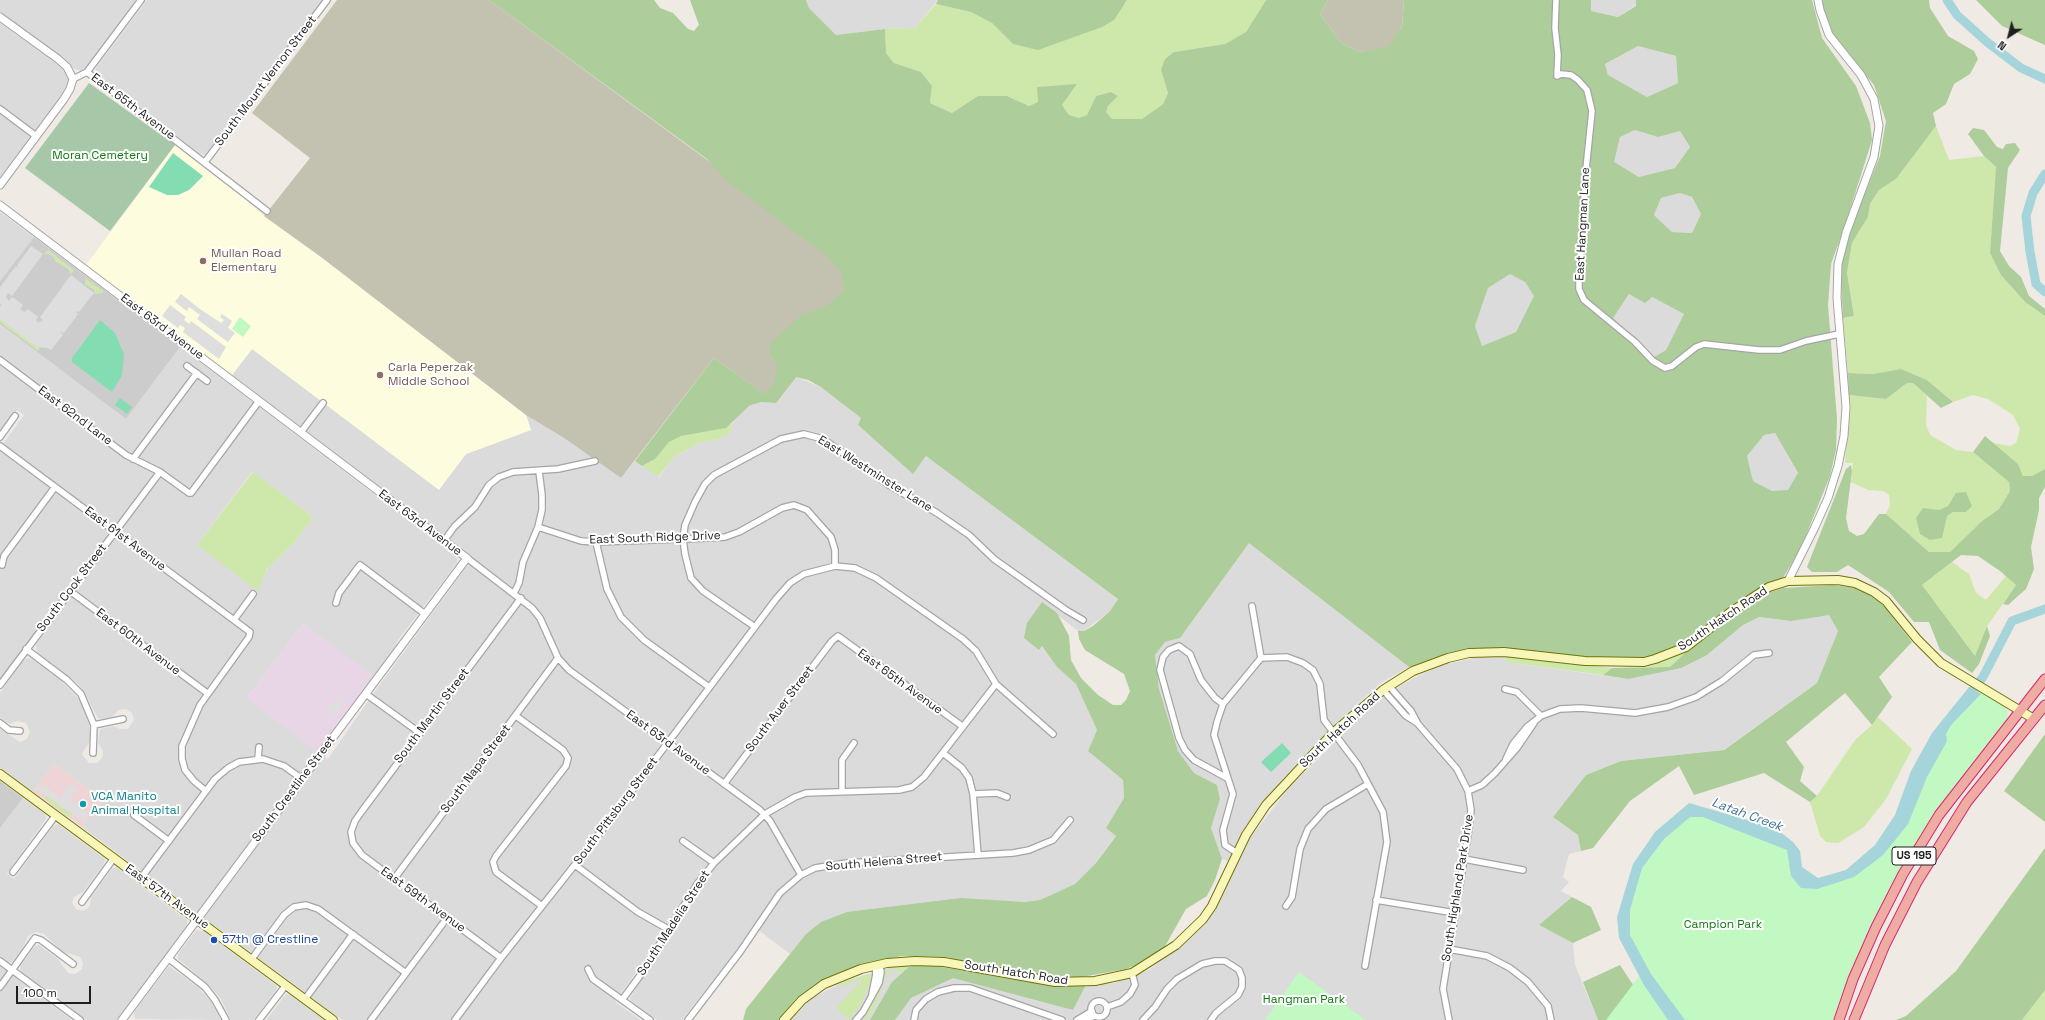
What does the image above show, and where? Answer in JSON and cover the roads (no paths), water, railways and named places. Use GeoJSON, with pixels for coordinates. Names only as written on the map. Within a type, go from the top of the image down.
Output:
{"type":"FeatureCollection","features":[{"type":"Feature","properties":{"kind":"highway","name":"US 195"},"geometry":{"type":"LineString","coordinates":[[1839,1020],[1853,979],[1876,927],[1903,874],[1939,815],[2045,679]]}},
{"type":"Feature","properties":{"kind":"highway","name":"US 195"},"geometry":{"type":"LineString","coordinates":[[1854,1020],[1885,945],[1917,882],[1967,802],[2045,705]]}},
{"type":"Feature","properties":{"kind":"main road","name":"South Hatch Road"},"geometry":{"type":"LineString","coordinates":[[784,1020],[802,1000],[824,984],[847,974],[877,965],[915,961],[944,962],[1055,982],[1095,981],[1132,973],[1176,945],[1203,919],[1212,906],[1246,835],[1266,805],[1334,732],[1386,688],[1413,671],[1448,658],[1469,653],[1504,652],[1618,663],[1655,659],[1686,646],[1756,594],[1769,587],[1788,581],[1838,580],[1855,583],[1874,592],[1896,613],[1929,653],[1961,676],[2034,719]]}},
{"type":"Feature","properties":{"kind":"main road","name":"East 57th Avenue"},"geometry":{"type":"LineString","coordinates":[[0,774],[333,1020]]}},
{"type":"Feature","properties":{"kind":"street"},"geometry":{"type":"LineString","coordinates":[[88,72],[141,0]]}},
{"type":"Feature","properties":{"kind":"street","name":"South Mount Vernon Street"},"geometry":{"type":"LineString","coordinates":[[205,162],[327,0]]}},
{"type":"Feature","properties":{"kind":"street","name":"East Hangman Lane"},"geometry":{"type":"LineString","coordinates":[[1556,0],[1555,28],[1558,55],[1556,76],[1561,74],[1570,75],[1578,80],[1587,90],[1592,111],[1586,169],[1579,283],[1579,289],[1584,300],[1635,342],[1654,361],[1665,368],[1672,366],[1696,347],[1704,344],[1759,350],[1780,350],[1806,341],[1839,334]]}},
{"type":"Feature","properties":{"kind":"street"},"geometry":{"type":"LineString","coordinates":[[1788,581],[1817,523],[1838,466],[1844,436],[1846,407],[1839,334],[1837,298],[1838,264],[1846,233],[1874,157],[1879,126],[1874,99],[1861,75],[1829,35],[1818,0]]}},
{"type":"Feature","properties":{"kind":"street","name":"East 65th Avenue"},"geometry":{"type":"LineString","coordinates":[[0,17],[58,59],[67,67],[73,79],[88,72],[267,211]]}},
{"type":"Feature","properties":{"kind":"street"},"geometry":{"type":"LineString","coordinates":[[0,186],[64,99],[70,89],[73,79]]}},
{"type":"Feature","properties":{"kind":"street"},"geometry":{"type":"LineString","coordinates":[[0,109],[36,136]]}},
{"type":"Feature","properties":{"kind":"street","name":"East 63rd Avenue"},"geometry":{"type":"LineString","coordinates":[[0,205],[521,598],[540,618],[558,658],[574,675],[765,814],[801,875]]}},
{"type":"Feature","properties":{"kind":"street","name":"East 62nd Lane"},"geometry":{"type":"LineString","coordinates":[[0,360],[133,459],[160,472],[184,490],[191,493],[259,401]]}},
{"type":"Feature","properties":{"kind":"street"},"geometry":{"type":"LineString","coordinates":[[187,366],[207,381]]}},
{"type":"Feature","properties":{"kind":"street"},"geometry":{"type":"LineString","coordinates":[[133,459],[197,373]]}},
{"type":"Feature","properties":{"kind":"street"},"geometry":{"type":"LineString","coordinates":[[301,432],[324,403]]}},
{"type":"Feature","properties":{"kind":"street"},"geometry":{"type":"LineString","coordinates":[[0,437],[15,416]]}},
{"type":"Feature","properties":{"kind":"street","name":"East Westminster Lane"},"geometry":{"type":"LineString","coordinates":[[683,539],[685,524],[695,502],[705,484],[714,476],[781,439],[804,434],[823,439],[889,485],[937,513],[969,535],[994,559],[1066,610],[1083,620]]}},
{"type":"Feature","properties":{"kind":"street","name":"East 61st Avenue"},"geometry":{"type":"LineString","coordinates":[[0,446],[250,632],[249,637],[207,693]]}},
{"type":"Feature","properties":{"kind":"street"},"geometry":{"type":"LineString","coordinates":[[444,541],[454,527],[475,507],[489,485],[499,477],[513,472],[539,471],[595,461]]}},
{"type":"Feature","properties":{"kind":"street"},"geometry":{"type":"LineString","coordinates":[[514,593],[519,583],[523,562],[538,527],[542,510],[539,471]]}},
{"type":"Feature","properties":{"kind":"street","name":"South Cook Street"},"geometry":{"type":"LineString","coordinates":[[0,685],[114,531],[160,472]]}},
{"type":"Feature","properties":{"kind":"street"},"geometry":{"type":"LineString","coordinates":[[2,565],[4,556],[55,487]]}},
{"type":"Feature","properties":{"kind":"street","name":"East South Ridge Drive"},"geometry":{"type":"LineString","coordinates":[[538,527],[575,539],[596,542],[725,536],[738,532],[782,508],[794,505],[807,510],[831,537],[836,550],[834,566]]}},
{"type":"Feature","properties":{"kind":"street"},"geometry":{"type":"LineString","coordinates":[[683,539],[688,570],[696,585],[755,627]]}},
{"type":"Feature","properties":{"kind":"street"},"geometry":{"type":"LineString","coordinates":[[596,542],[606,589],[621,616],[644,640],[710,687]]}},
{"type":"Feature","properties":{"kind":"street","name":"South Crestline Street"},"geometry":{"type":"LineString","coordinates":[[126,1019],[168,958],[467,558]]}},
{"type":"Feature","properties":{"kind":"street"},"geometry":{"type":"LineString","coordinates":[[336,604],[339,593],[360,565],[425,614]]}},
{"type":"Feature","properties":{"kind":"street"},"geometry":{"type":"LineString","coordinates":[[834,566],[853,568],[876,578],[963,639],[976,651],[996,684],[1053,734]]}},
{"type":"Feature","properties":{"kind":"street","name":"South Pittsburg Street"},"geometry":{"type":"LineString","coordinates":[[455,1020],[501,958],[575,865],[784,589],[798,577],[810,571],[834,566]]}},
{"type":"Feature","properties":{"kind":"street","name":"East 60th Avenue"},"geometry":{"type":"LineString","coordinates":[[70,591],[207,693]]}},
{"type":"Feature","properties":{"kind":"street"},"geometry":{"type":"LineString","coordinates":[[234,620],[254,594]]}},
{"type":"Feature","properties":{"kind":"street","name":"South Martin Street"},"geometry":{"type":"LineString","coordinates":[[351,837],[354,821],[521,598]]}},
{"type":"Feature","properties":{"kind":"street"},"geometry":{"type":"LineString","coordinates":[[1252,606],[1261,658]]}},
{"type":"Feature","properties":{"kind":"street","name":"East 65th Avenue"},"geometry":{"type":"LineString","coordinates":[[838,636],[962,726]]}},
{"type":"Feature","properties":{"kind":"street","name":"South Auer Street"},"geometry":{"type":"LineString","coordinates":[[724,784],[838,636]]}},
{"type":"Feature","properties":{"kind":"street"},"geometry":{"type":"LineString","coordinates":[[1223,704],[1215,698],[1201,680],[1190,654],[1179,646],[1169,650],[1163,657],[1160,670],[1179,738],[1184,750],[1194,760],[1227,778]]}},
{"type":"Feature","properties":{"kind":"street"},"geometry":{"type":"LineString","coordinates":[[26,649],[75,687],[88,707],[94,725],[93,753]]}},
{"type":"Feature","properties":{"kind":"street"},"geometry":{"type":"LineString","coordinates":[[1468,791],[1482,784],[1495,773],[1517,748],[1534,723],[1541,716],[1560,709],[1581,708],[1635,712],[1668,707],[1696,697],[1722,681],[1754,654],[1769,653]]}},
{"type":"Feature","properties":{"kind":"street"},"geometry":{"type":"LineString","coordinates":[[1237,853],[1225,844],[1223,830],[1233,794],[1214,735],[1223,704],[1261,658],[1287,657],[1303,663],[1313,670],[1320,684],[1324,720],[1351,754],[1383,812],[1387,842],[1365,966]]}},
{"type":"Feature","properties":{"kind":"street","name":"South Napa Street"},"geometry":{"type":"LineString","coordinates":[[394,879],[558,658]]}},
{"type":"Feature","properties":{"kind":"street","name":"South Madelia Street"},"geometry":{"type":"LineString","coordinates":[[622,1000],[695,887],[714,863],[765,814],[800,794],[815,792],[908,789],[924,777],[996,684]]}},
{"type":"Feature","properties":{"kind":"street","name":"South Highland Park Drive"},"geometry":{"type":"LineString","coordinates":[[1386,688],[1406,716],[1418,724],[1457,769],[1468,791],[1471,810],[1443,989],[1449,1020]]}},
{"type":"Feature","properties":{"kind":"street"},"geometry":{"type":"LineString","coordinates":[[1505,689],[1517,692],[1541,716]]}},
{"type":"Feature","properties":{"kind":"street"},"geometry":{"type":"LineString","coordinates":[[206,791],[185,770],[182,759],[182,746],[207,693]]}},
{"type":"Feature","properties":{"kind":"street"},"geometry":{"type":"LineString","coordinates":[[366,694],[420,733]]}},
{"type":"Feature","properties":{"kind":"street"},"geometry":{"type":"LineString","coordinates":[[516,716],[563,750],[568,758],[566,766],[496,856],[493,866],[496,872],[542,906]]}},
{"type":"Feature","properties":{"kind":"street"},"geometry":{"type":"LineString","coordinates":[[94,725],[123,719]]}},
{"type":"Feature","properties":{"kind":"street"},"geometry":{"type":"LineString","coordinates":[[0,724],[9,730],[20,731]]}},
{"type":"Feature","properties":{"kind":"street"},"geometry":{"type":"LineString","coordinates":[[842,792],[842,760],[854,743]]}},
{"type":"Feature","properties":{"kind":"street"},"geometry":{"type":"LineString","coordinates":[[258,747],[258,758]]}},
{"type":"Feature","properties":{"kind":"street"},"geometry":{"type":"LineString","coordinates":[[943,753],[962,768],[969,778],[973,794],[978,855]]}},
{"type":"Feature","properties":{"kind":"street"},"geometry":{"type":"LineString","coordinates":[[141,878],[218,775],[228,768],[239,762],[258,758],[276,763],[302,779]]}},
{"type":"Feature","properties":{"kind":"street"},"geometry":{"type":"LineString","coordinates":[[1286,906],[1292,897],[1300,849],[1308,829],[1326,810],[1368,784]]}},
{"type":"Feature","properties":{"kind":"street"},"geometry":{"type":"LineString","coordinates":[[973,794],[997,793],[1007,797]]}},
{"type":"Feature","properties":{"kind":"street"},"geometry":{"type":"LineString","coordinates":[[13,872],[56,815]]}},
{"type":"Feature","properties":{"kind":"street"},"geometry":{"type":"LineString","coordinates":[[134,815],[169,841]]}},
{"type":"Feature","properties":{"kind":"street","name":"South Helena Street"},"geometry":{"type":"LineString","coordinates":[[688,1020],[737,957],[780,893],[801,875],[815,868],[847,863],[1013,853],[1042,845],[1053,840],[1070,820]]}},
{"type":"Feature","properties":{"kind":"street","name":"East 59th Avenue"},"geometry":{"type":"LineString","coordinates":[[351,837],[358,852],[501,958]]}},
{"type":"Feature","properties":{"kind":"street"},"geometry":{"type":"LineString","coordinates":[[683,841],[714,863]]}},
{"type":"Feature","properties":{"kind":"street"},"geometry":{"type":"LineString","coordinates":[[82,902],[114,858]]}},
{"type":"Feature","properties":{"kind":"street"},"geometry":{"type":"LineString","coordinates":[[1464,860],[1523,870]]}},
{"type":"Feature","properties":{"kind":"street"},"geometry":{"type":"LineString","coordinates":[[575,865],[638,912],[668,929]]}},
{"type":"Feature","properties":{"kind":"street"},"geometry":{"type":"LineString","coordinates":[[1376,900],[1455,913]]}},
{"type":"Feature","properties":{"kind":"street"},"geometry":{"type":"LineString","coordinates":[[251,960],[284,915],[290,910],[300,906],[310,906],[318,909],[406,973]]}},
{"type":"Feature","properties":{"kind":"street"},"geometry":{"type":"LineString","coordinates":[[371,1020],[447,918]]}},
{"type":"Feature","properties":{"kind":"street"},"geometry":{"type":"LineString","coordinates":[[305,999],[353,934]]}},
{"type":"Feature","properties":{"kind":"street"},"geometry":{"type":"LineString","coordinates":[[0,987],[35,938],[73,964]]}},
{"type":"Feature","properties":{"kind":"street"},"geometry":{"type":"LineString","coordinates":[[1449,949],[1487,956],[1510,968],[1528,982],[1548,1006],[1551,1020]]}},
{"type":"Feature","properties":{"kind":"street"},"geometry":{"type":"LineString","coordinates":[[168,958],[205,987],[215,1000],[226,1020]]}},
{"type":"Feature","properties":{"kind":"street"},"geometry":{"type":"LineString","coordinates":[[0,961],[80,1020]]}},
{"type":"Feature","properties":{"kind":"street"},"geometry":{"type":"LineString","coordinates":[[1142,1020],[1155,1007],[1167,989],[1177,979],[1202,964],[1215,961],[1225,961],[1239,970],[1242,978],[1242,987],[1238,995],[1216,1013],[1211,1020]]}},
{"type":"Feature","properties":{"kind":"street"},"geometry":{"type":"LineString","coordinates":[[856,1020],[863,1012],[872,994],[877,965]]}},
{"type":"Feature","properties":{"kind":"street"},"geometry":{"type":"LineString","coordinates":[[588,969],[593,979],[650,1020]]}},
{"type":"Feature","properties":{"kind":"street"},"geometry":{"type":"LineString","coordinates":[[1093,1013],[1101,1017],[1104,1015],[1107,1007],[1121,1002],[1130,994],[1135,985],[1132,973]]}},
{"type":"Feature","properties":{"kind":"street"},"geometry":{"type":"LineString","coordinates":[[259,1020],[286,985]]}},
{"type":"Feature","properties":{"kind":"street"},"geometry":{"type":"LineString","coordinates":[[914,1020],[916,1010],[926,999],[938,992],[954,988],[970,988],[1062,1020]]}},
{"type":"Feature","properties":{"kind":"street"},"geometry":{"type":"LineString","coordinates":[[1085,1020],[1093,1013],[1093,1005],[1097,1002],[1103,1003],[1107,1007]]}},
{"type":"Feature","properties":{"kind":"street"},"geometry":{"type":"LineString","coordinates":[[1077,1020],[1093,1013]]}},
{"type":"Feature","properties":{"kind":"water"},"geometry":{"type":"Polygon","coordinates":[[[1969,687],[1981,694],[1951,725],[1946,734],[1947,741],[1927,777],[1908,824],[1883,855],[1854,877],[1817,889],[1801,888],[1791,876],[1787,850],[1703,817],[1690,817],[1664,839],[1642,868],[1630,910],[1630,935],[1651,974],[1685,1020],[1668,1020],[1644,985],[1619,938],[1617,917],[1633,864],[1655,832],[1689,803],[1775,828],[1793,842],[1800,851],[1802,867],[1818,878],[1846,870],[1875,845],[1895,815],[1911,771],[1932,733],[1969,687]]]}},
{"type":"Feature","properties":{"kind":"waterway","name":"Latah Creek"},"geometry":{"type":"LineString","coordinates":[[1947,0],[1957,15],[1987,42],[2021,68],[2045,79]]}},
{"type":"Feature","properties":{"kind":"waterway","name":"Latah Creek"},"geometry":{"type":"LineString","coordinates":[[2045,174],[2033,193],[2026,216],[2030,252],[2036,284],[2045,292]]}},
{"type":"Feature","properties":{"kind":"waterway","name":"Latah Creek"},"geometry":{"type":"LineString","coordinates":[[1967,698],[1983,677],[2012,621],[2045,609]]}},
{"type":"Feature","properties":{"kind":"place","name":"Mullan Road Elementary"},"geometry":{"type":"Point","coordinates":[203,261]}},
{"type":"Feature","properties":{"kind":"place","name":"Carla Peperzak Middle School"},"geometry":{"type":"Point","coordinates":[380,375]}},
{"type":"Feature","properties":{"kind":"place","name":"VCA Manito Animal Hospital"},"geometry":{"type":"Point","coordinates":[83,804]}},
{"type":"Feature","properties":{"kind":"place","name":"57th @ Crestline"},"geometry":{"type":"Point","coordinates":[214,940]}},
{"type":"Feature","properties":{"kind":"park label","name":"Moran Cemetery"},"geometry":{"type":"Point","coordinates":[100,156]}},
{"type":"Feature","properties":{"kind":"park label","name":"Campion Park"},"geometry":{"type":"Point","coordinates":[1723,925]}},
{"type":"Feature","properties":{"kind":"park label","name":"Hangman Park"},"geometry":{"type":"Point","coordinates":[1304,1000]}}]}
